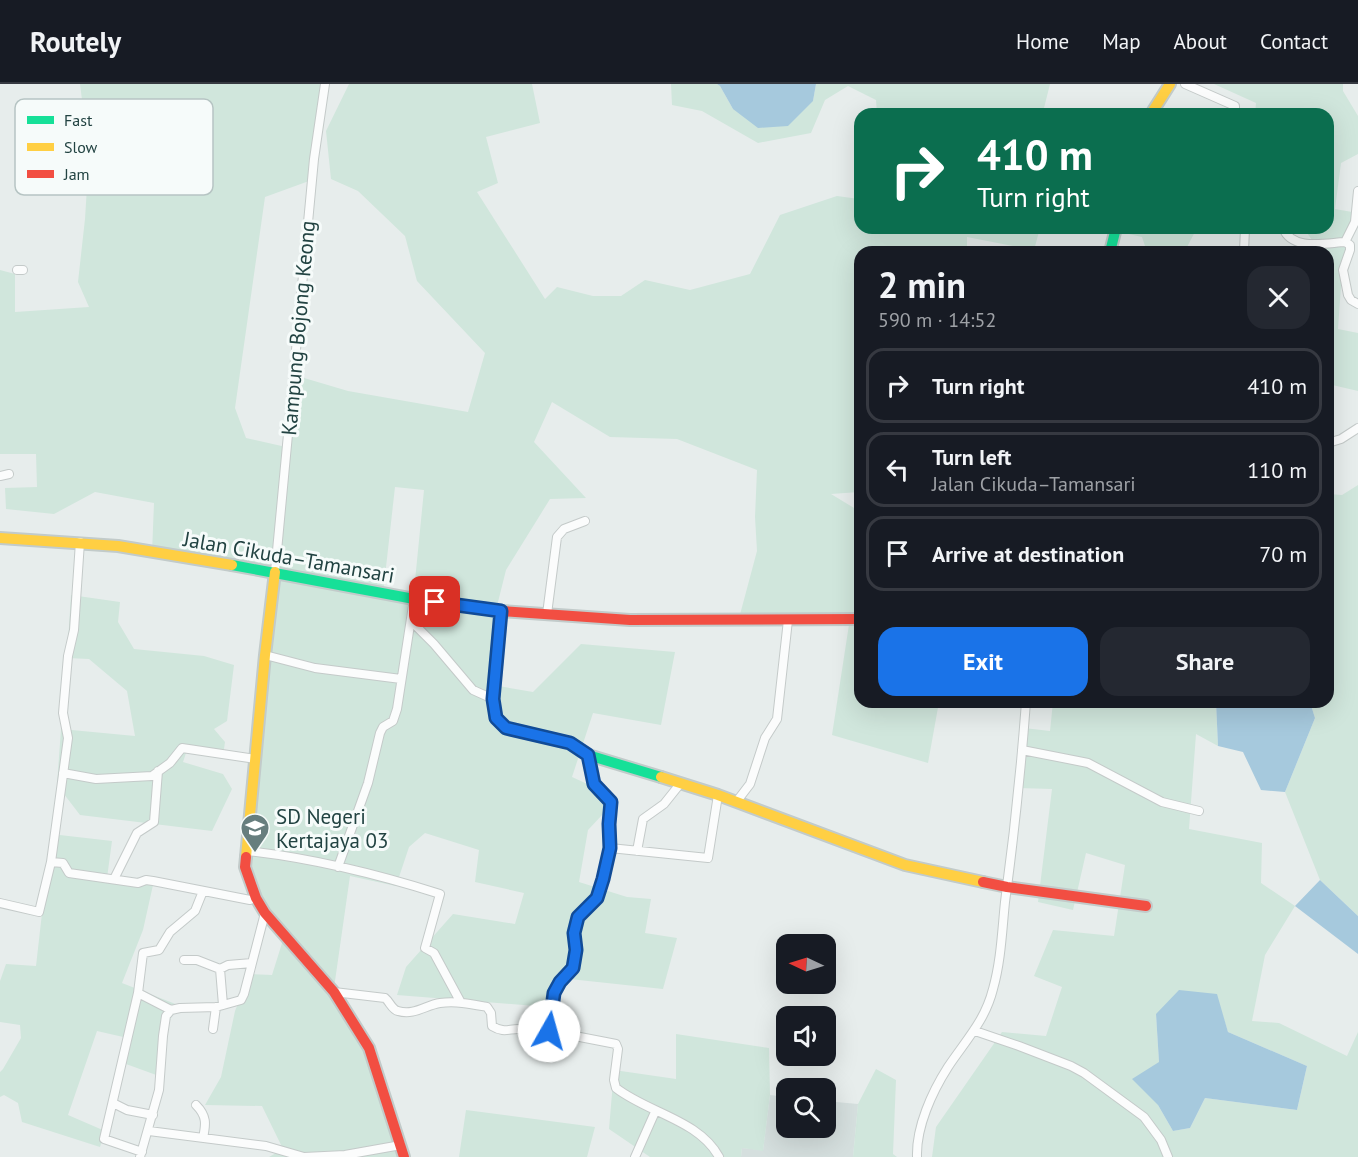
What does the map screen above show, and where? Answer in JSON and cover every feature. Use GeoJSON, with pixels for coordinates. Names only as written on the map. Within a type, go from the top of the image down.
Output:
{"type":"FeatureCollection","features":[{"type":"Feature","properties":{"kind":"street","name":"Kampung Bojong Keong"},"geometry":{"type":"LineString","coordinates":[[275,572],[314,159],[325,84]]}},
{"type":"Feature","properties":{"kind":"street"},"geometry":{"type":"LineString","coordinates":[[1155,108],[1170,84]]}},
{"type":"Feature","properties":{"kind":"street"},"geometry":{"type":"LineString","coordinates":[[1185,84],[1235,106],[1235,108]]}},
{"type":"Feature","properties":{"kind":"street"},"geometry":{"type":"LineString","coordinates":[[1345,242],[1355,222],[1358,191]]}},
{"type":"Feature","properties":{"kind":"street"},"geometry":{"type":"LineString","coordinates":[[1285,234],[1294,240],[1309,244],[1345,242],[1350,245],[1354,252],[1343,270],[1348,296],[1358,304]]}},
{"type":"Feature","properties":{"kind":"street"},"geometry":{"type":"LineString","coordinates":[[1334,442],[1341,440],[1358,428]]}},
{"type":"Feature","properties":{"kind":"street"},"geometry":{"type":"LineString","coordinates":[[0,476],[9,474]]}},
{"type":"Feature","properties":{"kind":"street"},"geometry":{"type":"LineString","coordinates":[[547,614],[557,537],[564,529],[585,521]]}},
{"type":"Feature","properties":{"kind":"street","name":"Jalan Cikuda–Tamansari"},"geometry":{"type":"LineString","coordinates":[[0,538],[80,542],[275,572],[414,599],[501,611],[630,620],[854,619]]}},
{"type":"Feature","properties":{"kind":"street"},"geometry":{"type":"LineString","coordinates":[[0,903],[39,912],[51,862],[68,738],[63,713],[68,656],[74,630],[80,542]]}},
{"type":"Feature","properties":{"kind":"street"},"geometry":{"type":"LineString","coordinates":[[275,572],[245,867],[256,898],[265,913],[334,992],[369,1048],[404,1157]]}},
{"type":"Feature","properties":{"kind":"street"},"geometry":{"type":"LineString","coordinates":[[338,867],[368,783],[380,733],[383,727],[393,721],[414,599]]}},
{"type":"Feature","properties":{"kind":"street"},"geometry":{"type":"LineString","coordinates":[[414,599],[416,626],[473,690],[493,699]]}},
{"type":"Feature","properties":{"kind":"street"},"geometry":{"type":"LineString","coordinates":[[501,611],[493,699],[496,718],[506,728],[570,743],[588,755],[737,801],[905,865],[1007,887],[1146,906]]}},
{"type":"Feature","properties":{"kind":"street"},"geometry":{"type":"LineString","coordinates":[[737,801],[750,784],[765,738],[777,719],[788,620]]}},
{"type":"Feature","properties":{"kind":"street"},"geometry":{"type":"LineString","coordinates":[[265,655],[315,668],[401,679]]}},
{"type":"Feature","properties":{"kind":"street"},"geometry":{"type":"LineString","coordinates":[[917,1157],[919,1133],[930,1104],[947,1069],[975,1031],[987,1009],[993,990],[1007,887],[1026,708]]}},
{"type":"Feature","properties":{"kind":"street"},"geometry":{"type":"LineString","coordinates":[[63,773],[96,779],[152,776],[170,763],[182,748],[256,759]]}},
{"type":"Feature","properties":{"kind":"street"},"geometry":{"type":"LineString","coordinates":[[1022,750],[1088,763],[1162,802],[1199,811]]}},
{"type":"Feature","properties":{"kind":"street"},"geometry":{"type":"LineString","coordinates":[[549,1031],[554,993],[560,982],[573,968],[576,950],[574,933],[578,917],[597,898],[610,848],[611,802],[594,784],[588,755]]}},
{"type":"Feature","properties":{"kind":"street"},"geometry":{"type":"LineString","coordinates":[[114,879],[137,833],[154,822],[158,771]]}},
{"type":"Feature","properties":{"kind":"street"},"geometry":{"type":"LineString","coordinates":[[637,851],[643,819],[664,804],[681,784]]}},
{"type":"Feature","properties":{"kind":"street"},"geometry":{"type":"LineString","coordinates":[[610,848],[708,858],[718,795]]}},
{"type":"Feature","properties":{"kind":"street"},"geometry":{"type":"LineString","coordinates":[[247,851],[283,855],[338,867],[396,880],[440,894],[425,948],[434,954],[460,1001]]}},
{"type":"Feature","properties":{"kind":"street"},"geometry":{"type":"LineString","coordinates":[[51,862],[63,863],[69,873],[138,883],[153,881],[250,900],[256,898]]}},
{"type":"Feature","properties":{"kind":"street"},"geometry":{"type":"LineString","coordinates":[[202,891],[195,912],[170,932],[159,950],[143,953],[133,1020],[122,1057],[104,1140],[141,1154],[159,1090],[166,1016],[171,1010],[180,1008],[220,1006],[240,1000],[244,994],[265,913]]}},
{"type":"Feature","properties":{"kind":"street"},"geometry":{"type":"LineString","coordinates":[[184,960],[197,960],[220,969],[228,965],[252,963]]}},
{"type":"Feature","properties":{"kind":"street"},"geometry":{"type":"LineString","coordinates":[[213,1029],[220,1006],[220,969]]}},
{"type":"Feature","properties":{"kind":"street"},"geometry":{"type":"LineString","coordinates":[[334,992],[385,998],[394,1010],[400,1012],[420,1011],[437,1003],[460,1001],[488,1007],[492,1026],[507,1032],[524,1029],[536,1035],[542,1035],[549,1031],[616,1044],[618,1049],[614,1085],[623,1094],[701,1136],[719,1157]]}},
{"type":"Feature","properties":{"kind":"street"},"geometry":{"type":"LineString","coordinates":[[138,993],[171,1010]]}},
{"type":"Feature","properties":{"kind":"street"},"geometry":{"type":"LineString","coordinates":[[975,1031],[1071,1066],[1084,1073],[1144,1118],[1161,1140],[1168,1157]]}},
{"type":"Feature","properties":{"kind":"street"},"geometry":{"type":"LineString","coordinates":[[113,1103],[127,1110],[153,1115]]}},
{"type":"Feature","properties":{"kind":"street"},"geometry":{"type":"LineString","coordinates":[[196,1106],[203,1113],[206,1122],[203,1138]]}},
{"type":"Feature","properties":{"kind":"street"},"geometry":{"type":"LineString","coordinates":[[635,1157],[655,1112]]}},
{"type":"Feature","properties":{"kind":"street"},"geometry":{"type":"LineString","coordinates":[[149,1131],[266,1146],[304,1157],[345,1155],[400,1145]]}},
{"type":"Feature","properties":{"kind":"shaded area"},"geometry":{"type":"Polygon","coordinates":[[[770,1095],[776,1096],[776,1138],[836,1138],[836,1102],[858,1104],[853,1157],[741,1157],[742,1148],[763,1150],[770,1095]]]}},
{"type":"Feature","properties":{"kind":"green space"},"geometry":{"type":"Polygon","coordinates":[[[80,84],[323,84],[309,181],[265,197],[235,408],[246,438],[286,447],[294,375],[348,391],[468,412],[485,353],[417,281],[405,236],[358,191],[331,179],[326,131],[349,84],[532,84],[540,123],[486,137],[498,183],[477,192],[545,299],[557,287],[593,296],[621,296],[645,280],[690,290],[750,274],[780,215],[837,196],[854,198],[854,234],[1038,234],[1035,246],[1013,246],[967,237],[967,246],[854,246],[854,492],[831,494],[854,508],[854,708],[938,708],[928,763],[832,735],[850,618],[738,622],[757,551],[755,517],[757,470],[677,439],[610,437],[552,402],[534,442],[586,498],[550,499],[506,570],[494,618],[493,685],[533,692],[581,644],[675,652],[661,725],[593,713],[572,777],[618,798],[588,830],[579,882],[627,897],[651,899],[645,933],[677,938],[663,989],[560,978],[548,1007],[397,995],[406,967],[453,914],[515,924],[524,893],[475,882],[479,850],[425,833],[409,847],[396,886],[350,876],[333,995],[371,1052],[405,1157],[269,1157],[283,1149],[262,1106],[205,1105],[221,1077],[235,1011],[250,974],[272,975],[283,940],[244,867],[275,574],[152,553],[154,503],[95,492],[54,514],[6,509],[5,488],[37,487],[36,454],[0,454],[0,270],[15,274],[15,312],[89,307],[78,282],[86,195],[213,195],[213,99],[82,99],[80,84]],[[395,487],[383,594],[413,601],[424,490],[395,487]]]}},
{"type":"Feature","properties":{"kind":"green space"},"geometry":{"type":"Polygon","coordinates":[[[671,84],[717,84],[733,109],[813,101],[816,84],[1050,84],[1044,108],[877,108],[876,100],[848,86],[825,100],[811,133],[758,143],[702,111],[672,105],[671,84]]]}},
{"type":"Feature","properties":{"kind":"green space"},"geometry":{"type":"Polygon","coordinates":[[[1214,84],[1343,84],[1343,91],[1358,116],[1358,154],[1341,163],[1335,209],[1358,213],[1343,257],[1338,329],[1358,333],[1358,391],[1334,385],[1334,246],[1316,246],[1308,234],[1334,234],[1334,108],[1256,108],[1256,103],[1214,84]]]}},
{"type":"Feature","properties":{"kind":"green space"},"geometry":{"type":"Polygon","coordinates":[[[1129,234],[1194,234],[1188,246],[1145,246],[1142,237],[1129,234]]]}},
{"type":"Feature","properties":{"kind":"green space"},"geometry":{"type":"Polygon","coordinates":[[[1358,485],[1358,916],[1320,880],[1285,792],[1315,718],[1312,708],[1334,708],[1334,494],[1342,495],[1358,485]]]}},
{"type":"Feature","properties":{"kind":"green space"},"geometry":{"type":"Polygon","coordinates":[[[71,595],[120,602],[118,622],[134,649],[204,656],[234,665],[227,721],[214,729],[225,742],[223,756],[186,753],[183,762],[223,774],[232,789],[212,831],[80,815],[57,785],[61,729],[135,736],[127,691],[89,659],[67,658],[71,595]]]}},
{"type":"Feature","properties":{"kind":"green space"},"geometry":{"type":"Polygon","coordinates":[[[1052,708],[1216,708],[1218,746],[1196,734],[1189,829],[1262,843],[1261,883],[1295,906],[1265,955],[1252,1021],[1279,1023],[1347,1056],[1358,1032],[1358,1157],[932,1157],[936,1127],[1002,1032],[1046,1036],[1062,987],[1034,976],[1053,930],[1114,936],[1125,865],[1086,853],[1073,910],[1038,902],[1052,789],[1018,788],[1024,728],[1050,731],[1052,708]],[[1216,994],[1156,1014],[1159,1062],[1158,1105],[1173,1131],[1190,1128],[1205,1098],[1297,1110],[1307,1066],[1228,1032],[1216,994]]]}},
{"type":"Feature","properties":{"kind":"green space"},"geometry":{"type":"Polygon","coordinates":[[[51,834],[112,841],[107,878],[153,885],[143,930],[122,983],[178,1005],[160,1038],[159,1076],[126,1064],[132,1039],[97,1031],[68,1115],[105,1131],[100,1147],[22,1122],[18,1103],[4,1095],[0,1097],[0,1072],[21,1038],[20,1025],[0,1022],[0,981],[6,964],[36,966],[51,834]]]}},
{"type":"Feature","properties":{"kind":"green space"},"geometry":{"type":"Polygon","coordinates":[[[676,1034],[769,1048],[770,1095],[763,1151],[742,1148],[741,1157],[650,1157],[609,1129],[614,1070],[676,1079],[676,1034]]]}},
{"type":"Feature","properties":{"kind":"green space"},"geometry":{"type":"Polygon","coordinates":[[[876,1069],[896,1080],[893,1154],[897,1157],[853,1157],[858,1104],[876,1069]]]}},
{"type":"Feature","properties":{"kind":"green space"},"geometry":{"type":"Polygon","coordinates":[[[466,1110],[595,1127],[587,1157],[459,1157],[466,1110]]]}},
{"type":"Feature","properties":{"kind":"water"},"geometry":{"type":"Polygon","coordinates":[[[717,84],[816,84],[813,101],[788,126],[758,128],[733,109],[717,84]]]}},
{"type":"Feature","properties":{"kind":"water"},"geometry":{"type":"Polygon","coordinates":[[[1216,708],[1312,708],[1315,718],[1285,792],[1261,790],[1243,752],[1218,746],[1216,708]]]}},
{"type":"Feature","properties":{"kind":"water"},"geometry":{"type":"Polygon","coordinates":[[[1320,880],[1358,916],[1358,954],[1295,906],[1320,880]]]}},
{"type":"Feature","properties":{"kind":"water"},"geometry":{"type":"Polygon","coordinates":[[[1179,990],[1217,994],[1228,1032],[1307,1066],[1297,1110],[1205,1098],[1190,1128],[1173,1131],[1158,1105],[1132,1079],[1159,1062],[1156,1014],[1179,990]]]}},
{"type":"Feature","properties":{"kind":"traffic: fast"},"geometry":{"type":"LineString","coordinates":[[1112,246],[1114,234]]}},
{"type":"Feature","properties":{"kind":"traffic: fast"},"geometry":{"type":"LineString","coordinates":[[232,565],[414,599],[501,611]]}},
{"type":"Feature","properties":{"kind":"traffic: fast"},"geometry":{"type":"LineString","coordinates":[[501,611],[493,699],[496,718],[506,728],[570,743],[588,755],[661,777]]}},
{"type":"Feature","properties":{"kind":"traffic: slow"},"geometry":{"type":"LineString","coordinates":[[1155,108],[1170,84]]}},
{"type":"Feature","properties":{"kind":"traffic: slow"},"geometry":{"type":"LineString","coordinates":[[0,538],[118,546],[232,565]]}},
{"type":"Feature","properties":{"kind":"traffic: slow"},"geometry":{"type":"LineString","coordinates":[[246,857],[275,572]]}},
{"type":"Feature","properties":{"kind":"traffic: slow"},"geometry":{"type":"LineString","coordinates":[[661,777],[718,795],[905,865],[983,882]]}},
{"type":"Feature","properties":{"kind":"traffic: jam"},"geometry":{"type":"LineString","coordinates":[[501,611],[630,620],[854,619]]}},
{"type":"Feature","properties":{"kind":"traffic: jam"},"geometry":{"type":"LineString","coordinates":[[246,857],[245,867],[256,898],[265,913],[334,992],[369,1048],[404,1157]]}},
{"type":"Feature","properties":{"kind":"traffic: jam"},"geometry":{"type":"LineString","coordinates":[[983,882],[1146,906]]}},
{"type":"Feature","properties":{"kind":"place","name":"SD Negeri Kertajaya 03"},"geometry":{"type":"Point","coordinates":[255,854]}},
{"type":"Feature","properties":{"kind":"route"},"geometry":{"type":"LineString","coordinates":[[435,602],[501,611],[493,699],[496,718],[506,728],[570,743],[588,755],[594,784],[611,802],[610,848],[603,879],[597,898],[578,917],[574,933],[576,950],[573,968],[560,982],[554,993],[549,1031]]}}]}
